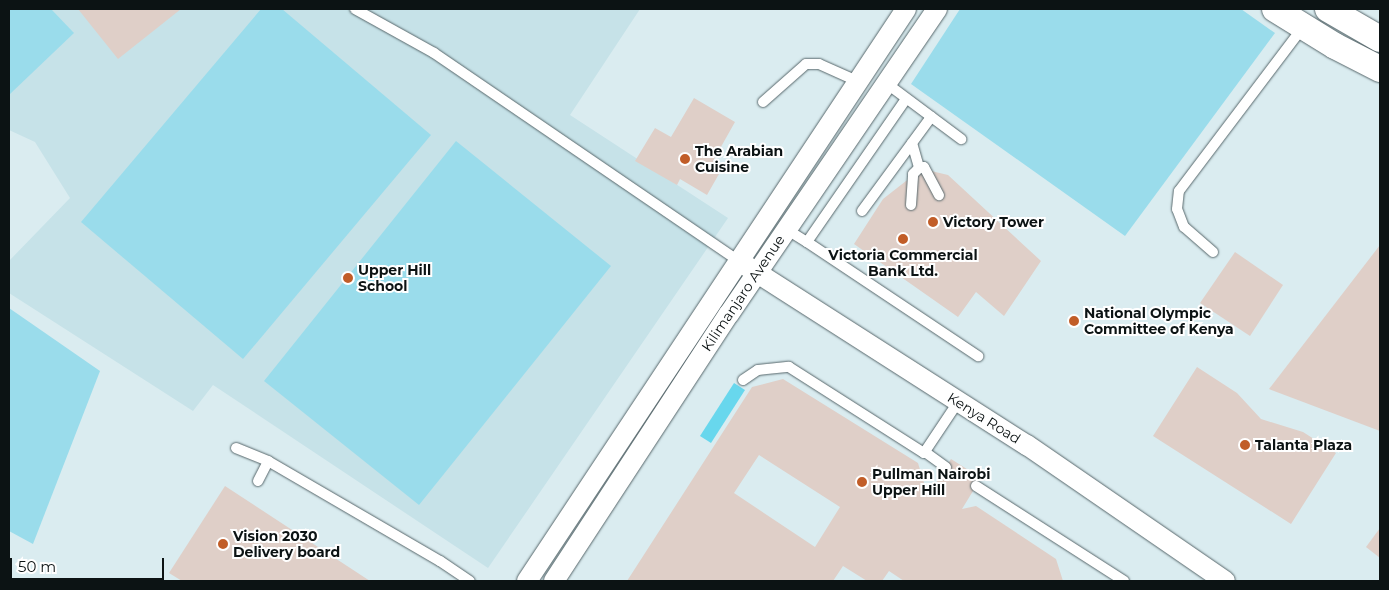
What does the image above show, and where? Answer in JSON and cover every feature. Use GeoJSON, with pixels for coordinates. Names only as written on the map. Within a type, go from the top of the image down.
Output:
{"type":"FeatureCollection","features":[{"type":"Feature","properties":{"kind":"street","name":"Kilimanjaro Avenue"},"geometry":{"type":"LineString","coordinates":[[527,581],[906,9]]}},
{"type":"Feature","properties":{"kind":"street","name":"Kilimanjaro Avenue"},"geometry":{"type":"LineString","coordinates":[[554,581],[756,273],[937,9]]}},
{"type":"Feature","properties":{"kind":"street"},"geometry":{"type":"LineString","coordinates":[[1276,9],[1380,69]]}},
{"type":"Feature","properties":{"kind":"street"},"geometry":{"type":"LineString","coordinates":[[1328,9],[1380,39]]}},
{"type":"Feature","properties":{"kind":"street","name":"Kenya Road"},"geometry":{"type":"LineString","coordinates":[[739,262],[958,402],[1205,575],[1225,581]]}},
{"type":"Feature","properties":{"kind":"lane"},"geometry":{"type":"LineString","coordinates":[[355,9],[434,53],[739,262]]}},
{"type":"Feature","properties":{"kind":"lane"},"geometry":{"type":"LineString","coordinates":[[1212,252],[1184,227],[1177,209],[1179,191],[1303,26]]}},
{"type":"Feature","properties":{"kind":"lane"},"geometry":{"type":"LineString","coordinates":[[764,102],[806,64],[819,64],[858,81]]}},
{"type":"Feature","properties":{"kind":"lane"},"geometry":{"type":"LineString","coordinates":[[886,84],[961,139]]}},
{"type":"Feature","properties":{"kind":"lane"},"geometry":{"type":"LineString","coordinates":[[807,242],[906,98]]}},
{"type":"Feature","properties":{"kind":"lane"},"geometry":{"type":"LineString","coordinates":[[862,211],[931,117]]}},
{"type":"Feature","properties":{"kind":"lane"},"geometry":{"type":"LineString","coordinates":[[912,143],[919,168]]}},
{"type":"Feature","properties":{"kind":"lane"},"geometry":{"type":"LineString","coordinates":[[919,168],[924,168],[939,195]]}},
{"type":"Feature","properties":{"kind":"lane"},"geometry":{"type":"LineString","coordinates":[[911,204],[913,174],[919,168]]}},
{"type":"Feature","properties":{"kind":"lane"},"geometry":{"type":"LineString","coordinates":[[786,229],[978,356]]}},
{"type":"Feature","properties":{"kind":"lane"},"geometry":{"type":"LineString","coordinates":[[744,380],[758,370],[789,367],[946,467]]}},
{"type":"Feature","properties":{"kind":"lane"},"geometry":{"type":"LineString","coordinates":[[925,452],[958,402]]}},
{"type":"Feature","properties":{"kind":"lane"},"geometry":{"type":"LineString","coordinates":[[236,448],[268,461],[440,561],[470,581]]}},
{"type":"Feature","properties":{"kind":"lane"},"geometry":{"type":"LineString","coordinates":[[258,481],[268,461]]}},
{"type":"Feature","properties":{"kind":"lane"},"geometry":{"type":"LineString","coordinates":[[976,486],[1124,581]]}},
{"type":"Feature","properties":{"kind":"shaded area","name":"Upper Hill School"},"geometry":{"type":"Polygon","coordinates":[[[9,9],[640,9],[570,115],[728,218],[488,568],[213,385],[193,411],[9,293],[9,261],[70,198],[35,142],[9,130],[9,9]]]}},
{"type":"Feature","properties":{"kind":"shaded area"},"geometry":{"type":"Polygon","coordinates":[[[9,9],[51,9],[74,33],[10,94],[9,9]]]}},
{"type":"Feature","properties":{"kind":"shaded area"},"geometry":{"type":"Polygon","coordinates":[[[261,9],[282,9],[431,135],[243,359],[81,222],[261,9]]]}},
{"type":"Feature","properties":{"kind":"shaded area"},"geometry":{"type":"Polygon","coordinates":[[[960,9],[1241,9],[1275,33],[1125,236],[911,84],[960,9]]]}},
{"type":"Feature","properties":{"kind":"shaded area"},"geometry":{"type":"Polygon","coordinates":[[[456,141],[611,266],[419,505],[264,381],[456,141]]]}},
{"type":"Feature","properties":{"kind":"shaded area"},"geometry":{"type":"Polygon","coordinates":[[[9,308],[100,371],[33,544],[9,531],[9,308]]]}},
{"type":"Feature","properties":{"kind":"shaded area"},"geometry":{"type":"Polygon","coordinates":[[[734,383],[745,390],[711,443],[700,436],[734,383]]]}},
{"type":"Feature","properties":{"kind":"building"},"geometry":{"type":"Polygon","coordinates":[[[78,9],[181,9],[118,59],[78,9]]]}},
{"type":"Feature","properties":{"kind":"building"},"geometry":{"type":"Polygon","coordinates":[[[694,98],[735,122],[713,161],[723,167],[707,195],[680,179],[677,185],[635,161],[655,128],[671,137],[694,98]]]}},
{"type":"Feature","properties":{"kind":"building","name":"Victory Tower"},"geometry":{"type":"Polygon","coordinates":[[[927,170],[948,175],[1041,261],[1004,316],[976,292],[958,317],[854,244],[883,199],[906,181],[927,170]]]}},
{"type":"Feature","properties":{"kind":"building"},"geometry":{"type":"Polygon","coordinates":[[[1380,245],[1380,431],[1269,389],[1380,245]]]}},
{"type":"Feature","properties":{"kind":"building"},"geometry":{"type":"Polygon","coordinates":[[[1235,252],[1283,285],[1250,336],[1200,303],[1235,252]]]}},
{"type":"Feature","properties":{"kind":"building","name":"Talanta Plaza"},"geometry":{"type":"Polygon","coordinates":[[[1197,367],[1237,393],[1261,419],[1303,432],[1336,453],[1291,524],[1153,436],[1197,367]]]}},
{"type":"Feature","properties":{"kind":"building"},"geometry":{"type":"Polygon","coordinates":[[[783,379],[918,463],[928,496],[951,459],[981,478],[962,509],[976,506],[1056,559],[1063,581],[904,581],[889,571],[882,581],[867,581],[843,566],[833,581],[627,581],[752,387],[783,379]],[[759,455],[734,493],[815,547],[840,507],[759,455]]]}},
{"type":"Feature","properties":{"kind":"building"},"geometry":{"type":"Polygon","coordinates":[[[225,486],[370,581],[182,581],[169,573],[225,486]]]}},
{"type":"Feature","properties":{"kind":"building"},"geometry":{"type":"Polygon","coordinates":[[[1380,528],[1380,558],[1366,547],[1380,528]]]}},
{"type":"Feature","properties":{"kind":"place","name":"The Arabian Cuisine"},"geometry":{"type":"Point","coordinates":[685,159]}},
{"type":"Feature","properties":{"kind":"place","name":"Victory Tower"},"geometry":{"type":"Point","coordinates":[933,222]}},
{"type":"Feature","properties":{"kind":"place","name":"Victoria Commercial Bank Ltd."},"geometry":{"type":"Point","coordinates":[903,239]}},
{"type":"Feature","properties":{"kind":"place","name":"Upper Hill School"},"geometry":{"type":"Point","coordinates":[348,278]}},
{"type":"Feature","properties":{"kind":"place","name":"National Olympic Committee of Kenya"},"geometry":{"type":"Point","coordinates":[1074,321]}},
{"type":"Feature","properties":{"kind":"place","name":"Talanta Plaza"},"geometry":{"type":"Point","coordinates":[1245,445]}},
{"type":"Feature","properties":{"kind":"place","name":"Pullman Nairobi Upper Hill"},"geometry":{"type":"Point","coordinates":[862,482]}},
{"type":"Feature","properties":{"kind":"place","name":"Vision 2030 Delivery board"},"geometry":{"type":"Point","coordinates":[223,544]}}]}
